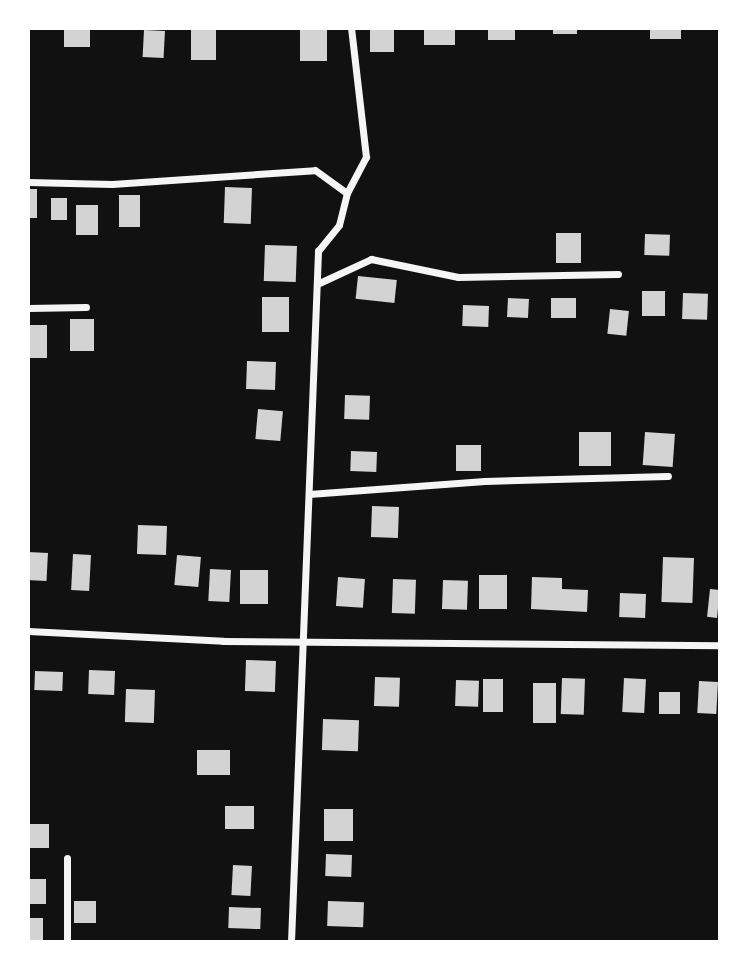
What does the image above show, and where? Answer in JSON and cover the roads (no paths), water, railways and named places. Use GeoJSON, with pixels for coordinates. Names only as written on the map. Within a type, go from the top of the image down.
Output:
{"type":"FeatureCollection","features":[{"type":"Feature","properties":{"kind":"street"},"geometry":{"type":"LineString","coordinates":[[291,942],[318,251],[339,225],[347,193],[366,157],[351,28]]}},
{"type":"Feature","properties":{"kind":"street"},"geometry":{"type":"LineString","coordinates":[[28,182],[112,184],[315,170],[347,193]]}},
{"type":"Feature","properties":{"kind":"street"},"geometry":{"type":"LineString","coordinates":[[317,284],[371,259],[458,277],[618,274]]}},
{"type":"Feature","properties":{"kind":"street"},"geometry":{"type":"LineString","coordinates":[[28,308],[86,307]]}},
{"type":"Feature","properties":{"kind":"street"},"geometry":{"type":"LineString","coordinates":[[309,494],[485,481],[668,476]]}},
{"type":"Feature","properties":{"kind":"street"},"geometry":{"type":"LineString","coordinates":[[28,631],[303,642],[720,645]]}},
{"type":"Feature","properties":{"kind":"street"},"geometry":{"type":"LineString","coordinates":[[67,858],[67,942]]}}]}
